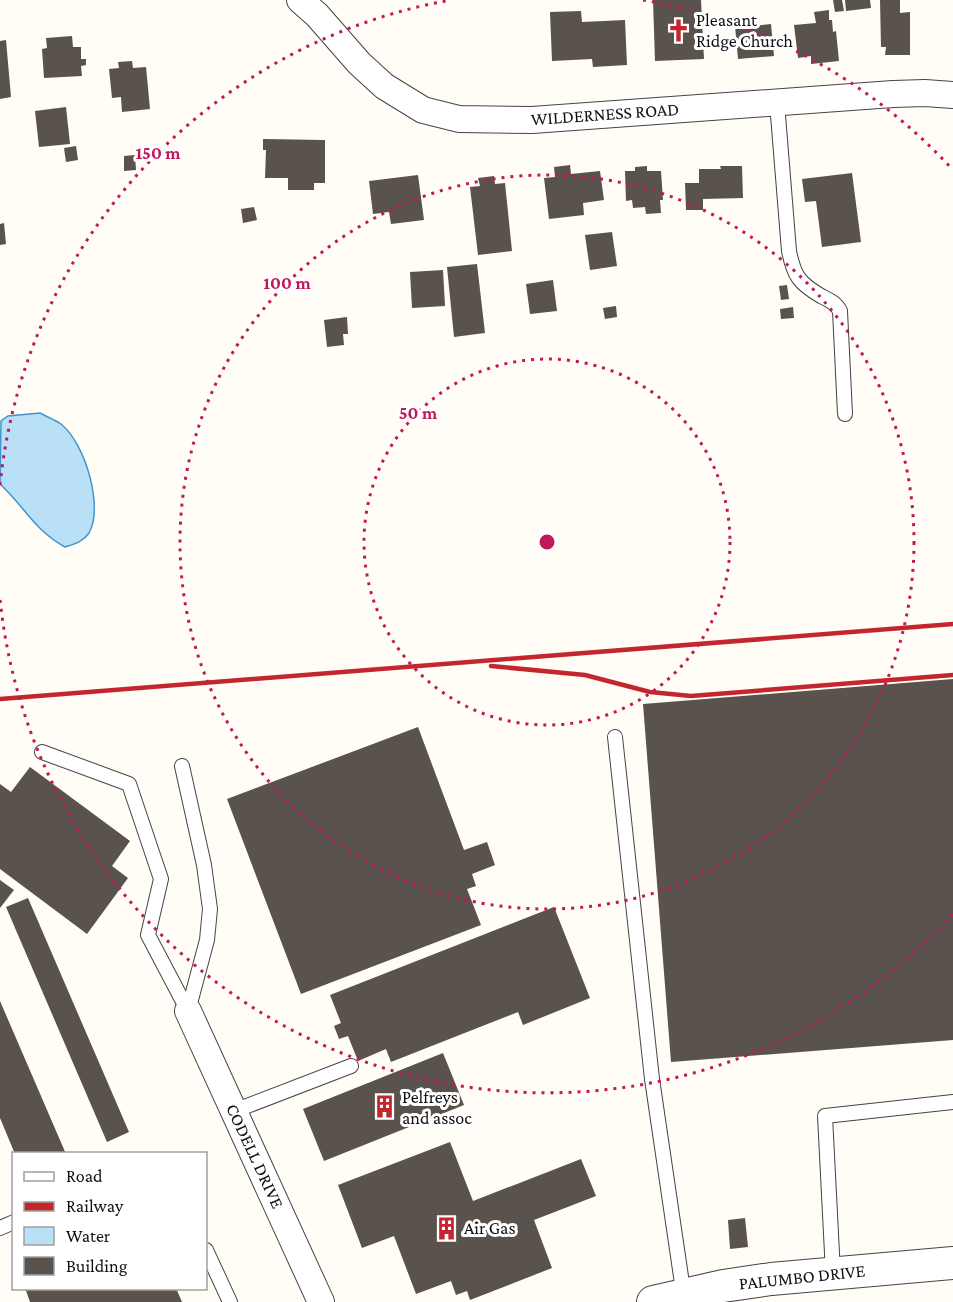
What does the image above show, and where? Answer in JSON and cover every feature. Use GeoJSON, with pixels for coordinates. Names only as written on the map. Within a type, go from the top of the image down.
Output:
{"type":"FeatureCollection","features":[{"type":"Feature","properties":{"kind":"street","name":"WILDERNESS ROAD"},"geometry":{"type":"LineString","coordinates":[[300,0],[317,15],[359,63],[384,86],[423,110],[459,119],[532,120],[893,94],[953,95]]}},
{"type":"Feature","properties":{"kind":"street","name":"CODELL DRIVE"},"geometry":{"type":"LineString","coordinates":[[188,1011],[321,1302]]}},
{"type":"Feature","properties":{"kind":"street","name":"PALUMBO DRIVE"},"geometry":{"type":"LineString","coordinates":[[653,1302],[684,1298],[723,1286],[771,1279],[953,1263]]}},
{"type":"Feature","properties":{"kind":"lane"},"geometry":{"type":"LineString","coordinates":[[777,102],[789,252],[793,270],[801,282],[833,303],[840,311],[845,414]]}},
{"type":"Feature","properties":{"kind":"lane"},"geometry":{"type":"LineString","coordinates":[[615,737],[652,1079],[684,1298]]}},
{"type":"Feature","properties":{"kind":"lane"},"geometry":{"type":"LineString","coordinates":[[42,752],[129,784],[162,879],[148,935],[188,1011]]}},
{"type":"Feature","properties":{"kind":"lane"},"geometry":{"type":"LineString","coordinates":[[182,766],[204,865],[210,909],[207,940],[188,1011]]}},
{"type":"Feature","properties":{"kind":"lane"},"geometry":{"type":"LineString","coordinates":[[234,1111],[351,1066]]}},
{"type":"Feature","properties":{"kind":"lane"},"geometry":{"type":"LineString","coordinates":[[833,1273],[825,1116],[953,1102]]}},
{"type":"Feature","properties":{"kind":"lane"},"geometry":{"type":"LineString","coordinates":[[207,1252],[230,1302]]}},
{"type":"Feature","properties":{"kind":"water"},"geometry":{"type":"Polygon","coordinates":[[[40,413],[61,424],[70,433],[84,460],[93,492],[93,522],[89,533],[81,541],[65,547],[46,534],[0,484],[1,421],[8,416],[40,413]]]}},
{"type":"Feature","properties":{"kind":"building","name":"Pleasant Ridge Church"},"geometry":{"type":"Polygon","coordinates":[[[653,0],[701,0],[704,59],[655,61],[653,0]]]}},
{"type":"Feature","properties":{"kind":"building"},"geometry":{"type":"Polygon","coordinates":[[[833,0],[842,0],[844,11],[835,12],[833,0]]]}},
{"type":"Feature","properties":{"kind":"building"},"geometry":{"type":"Polygon","coordinates":[[[845,0],[870,0],[871,8],[846,11],[845,0]]]}},
{"type":"Feature","properties":{"kind":"building"},"geometry":{"type":"Polygon","coordinates":[[[880,0],[900,0],[900,13],[910,12],[910,55],[885,55],[886,47],[881,47],[880,0]]]}},
{"type":"Feature","properties":{"kind":"building"},"geometry":{"type":"Polygon","coordinates":[[[829,10],[833,32],[836,31],[839,61],[811,64],[811,56],[798,58],[794,25],[816,23],[814,12],[829,10]]]}},
{"type":"Feature","properties":{"kind":"building"},"geometry":{"type":"Polygon","coordinates":[[[581,11],[582,22],[625,20],[627,65],[593,67],[592,59],[552,61],[550,12],[581,11]]]}},
{"type":"Feature","properties":{"kind":"building"},"geometry":{"type":"Polygon","coordinates":[[[751,17],[752,26],[771,24],[774,56],[738,59],[735,26],[739,26],[738,18],[751,17]]]}},
{"type":"Feature","properties":{"kind":"building"},"geometry":{"type":"Polygon","coordinates":[[[72,36],[73,47],[81,47],[81,59],[86,59],[86,65],[81,66],[82,76],[44,78],[42,49],[47,48],[46,38],[72,36]]]}},
{"type":"Feature","properties":{"kind":"building"},"geometry":{"type":"Polygon","coordinates":[[[6,40],[11,97],[0,99],[0,41],[6,40]]]}},
{"type":"Feature","properties":{"kind":"building"},"geometry":{"type":"Polygon","coordinates":[[[132,61],[133,68],[146,67],[150,109],[122,112],[121,97],[112,98],[109,69],[119,68],[118,62],[132,61]]]}},
{"type":"Feature","properties":{"kind":"building"},"geometry":{"type":"Polygon","coordinates":[[[66,107],[70,144],[39,147],[35,111],[66,107]]]}},
{"type":"Feature","properties":{"kind":"building"},"geometry":{"type":"Polygon","coordinates":[[[263,139],[325,140],[325,183],[314,183],[314,190],[288,190],[288,178],[265,178],[266,150],[263,150],[263,139]]]}},
{"type":"Feature","properties":{"kind":"building"},"geometry":{"type":"Polygon","coordinates":[[[76,146],[78,160],[66,162],[64,148],[76,146]]]}},
{"type":"Feature","properties":{"kind":"building"},"geometry":{"type":"Polygon","coordinates":[[[135,155],[136,170],[124,171],[124,156],[135,155]]]}},
{"type":"Feature","properties":{"kind":"building"},"geometry":{"type":"Polygon","coordinates":[[[570,165],[571,174],[600,171],[604,200],[583,203],[584,215],[549,219],[544,178],[555,177],[554,167],[570,165]]]}},
{"type":"Feature","properties":{"kind":"building"},"geometry":{"type":"Polygon","coordinates":[[[647,166],[647,171],[661,171],[663,200],[660,200],[661,213],[646,214],[645,207],[633,208],[632,200],[626,201],[625,171],[635,171],[635,167],[647,166]]]}},
{"type":"Feature","properties":{"kind":"building"},"geometry":{"type":"Polygon","coordinates":[[[720,166],[742,166],[743,198],[703,199],[703,210],[686,210],[685,183],[699,183],[699,169],[721,169],[720,166]]]}},
{"type":"Feature","properties":{"kind":"building"},"geometry":{"type":"Polygon","coordinates":[[[852,173],[861,242],[822,247],[816,201],[805,202],[802,179],[852,173]]]}},
{"type":"Feature","properties":{"kind":"building"},"geometry":{"type":"Polygon","coordinates":[[[418,175],[424,220],[391,224],[389,212],[373,214],[369,181],[418,175]]]}},
{"type":"Feature","properties":{"kind":"building"},"geometry":{"type":"Polygon","coordinates":[[[494,176],[495,184],[505,183],[512,251],[478,255],[470,187],[480,186],[478,178],[494,176]]]}},
{"type":"Feature","properties":{"kind":"building"},"geometry":{"type":"Polygon","coordinates":[[[254,207],[257,220],[243,223],[241,209],[254,207]]]}},
{"type":"Feature","properties":{"kind":"building"},"geometry":{"type":"Polygon","coordinates":[[[4,223],[6,244],[0,245],[0,224],[4,223]]]}},
{"type":"Feature","properties":{"kind":"building"},"geometry":{"type":"Polygon","coordinates":[[[612,232],[617,266],[590,270],[585,235],[612,232]]]}},
{"type":"Feature","properties":{"kind":"building"},"geometry":{"type":"Polygon","coordinates":[[[477,264],[485,333],[454,337],[447,267],[477,264]]]}},
{"type":"Feature","properties":{"kind":"building"},"geometry":{"type":"Polygon","coordinates":[[[443,270],[445,306],[412,308],[410,272],[443,270]]]}},
{"type":"Feature","properties":{"kind":"building"},"geometry":{"type":"Polygon","coordinates":[[[553,280],[557,311],[530,314],[526,284],[553,280]]]}},
{"type":"Feature","properties":{"kind":"building"},"geometry":{"type":"Polygon","coordinates":[[[787,285],[789,299],[781,300],[779,286],[787,285]]]}},
{"type":"Feature","properties":{"kind":"building"},"geometry":{"type":"Polygon","coordinates":[[[616,306],[617,317],[605,319],[603,308],[616,306]]]}},
{"type":"Feature","properties":{"kind":"building"},"geometry":{"type":"Polygon","coordinates":[[[793,307],[794,318],[781,319],[780,309],[793,307]]]}},
{"type":"Feature","properties":{"kind":"building"},"geometry":{"type":"Polygon","coordinates":[[[347,317],[348,334],[343,334],[344,345],[327,347],[324,320],[347,317]]]}},
{"type":"Feature","properties":{"kind":"building"},"geometry":{"type":"Polygon","coordinates":[[[953,679],[953,1040],[671,1062],[643,704],[953,679]]]}},
{"type":"Feature","properties":{"kind":"building"},"geometry":{"type":"Polygon","coordinates":[[[418,727],[464,850],[487,842],[495,865],[472,874],[476,886],[467,889],[481,925],[301,994],[227,799],[418,727]]]}},
{"type":"Feature","properties":{"kind":"building"},"geometry":{"type":"Polygon","coordinates":[[[30,767],[130,841],[112,866],[128,878],[87,934],[0,869],[0,784],[11,792],[30,767]]]}},
{"type":"Feature","properties":{"kind":"building"},"geometry":{"type":"Polygon","coordinates":[[[0,880],[14,890],[0,908],[0,880]]]}},
{"type":"Feature","properties":{"kind":"building"},"geometry":{"type":"Polygon","coordinates":[[[28,898],[129,1132],[107,1142],[6,907],[28,898]]]}},
{"type":"Feature","properties":{"kind":"building"},"geometry":{"type":"Polygon","coordinates":[[[554,907],[590,998],[523,1025],[518,1012],[391,1062],[386,1049],[358,1061],[348,1036],[339,1039],[334,1026],[341,1023],[330,995],[554,907]]]}},
{"type":"Feature","properties":{"kind":"building"},"geometry":{"type":"Polygon","coordinates":[[[0,1001],[65,1152],[14,1152],[0,1118],[0,1001]]]}},
{"type":"Feature","properties":{"kind":"building","name":"Pelfreys and assoc"},"geometry":{"type":"Polygon","coordinates":[[[443,1053],[464,1105],[324,1161],[303,1109],[443,1053]]]}},
{"type":"Feature","properties":{"kind":"building","name":"Air Gas"},"geometry":{"type":"Polygon","coordinates":[[[450,1142],[473,1201],[581,1159],[596,1196],[534,1220],[552,1268],[470,1300],[467,1291],[456,1295],[451,1281],[416,1294],[394,1236],[362,1248],[338,1185],[450,1142]]]}},
{"type":"Feature","properties":{"kind":"building"},"geometry":{"type":"Polygon","coordinates":[[[745,1218],[748,1247],[730,1249],[728,1220],[745,1218]]]}},
{"type":"Feature","properties":{"kind":"building"},"geometry":{"type":"Polygon","coordinates":[[[26,1290],[177,1290],[182,1302],[30,1302],[26,1290]]]}},
{"type":"Feature","properties":{"kind":"railway"},"geometry":{"type":"LineString","coordinates":[[0,699],[953,624]]}},
{"type":"Feature","properties":{"kind":"railway"},"geometry":{"type":"LineString","coordinates":[[491,666],[585,675],[650,692],[691,696],[953,675]]}},
{"type":"Feature","properties":{"kind":"place","name":"Pleasant Ridge Church"},"geometry":{"type":"Point","coordinates":[678,30]}},
{"type":"Feature","properties":{"kind":"place","name":"Pelfreys and assoc"},"geometry":{"type":"Point","coordinates":[384,1107]}},
{"type":"Feature","properties":{"kind":"place","name":"Air Gas"},"geometry":{"type":"Point","coordinates":[446,1228]}}]}
